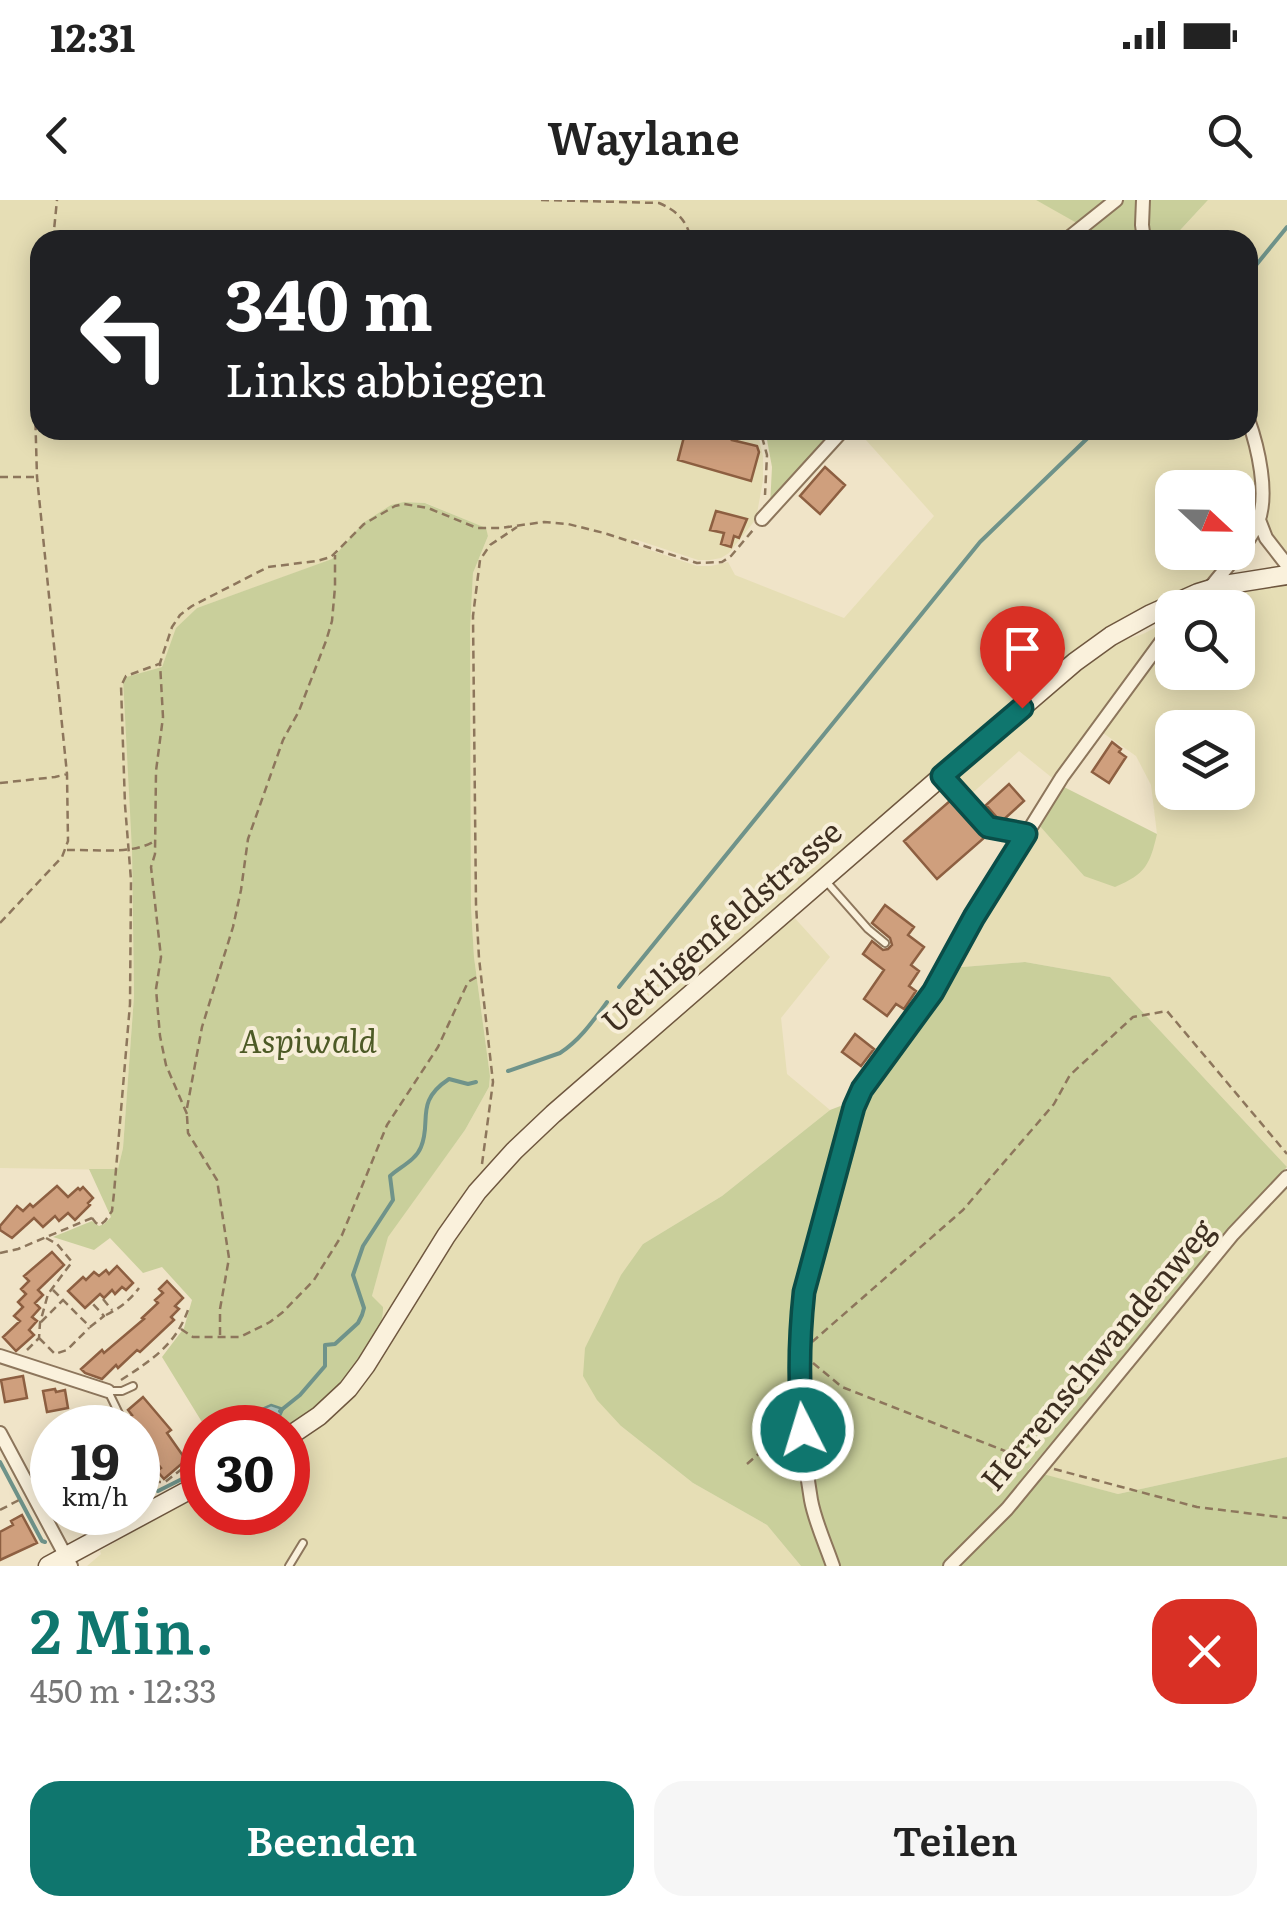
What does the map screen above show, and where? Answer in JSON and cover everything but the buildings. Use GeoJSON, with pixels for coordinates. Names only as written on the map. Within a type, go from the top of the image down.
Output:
{"type":"FeatureCollection","features":[{"type":"Feature","properties":{"kind":"main road","name":"Uettligenfeldstrasse"},"geometry":{"type":"LineString","coordinates":[[1218,590],[1240,582],[1287,575]]}},
{"type":"Feature","properties":{"kind":"main road","name":"Uettligenfeldstrasse"},"geometry":{"type":"LineString","coordinates":[[310,1421],[329,1408],[357,1377],[446,1236],[514,1151],[1075,662],[1111,636],[1155,612]]}},
{"type":"Feature","properties":{"kind":"main road"},"geometry":{"type":"LineString","coordinates":[[48,1566],[69,1561],[112,1535]]}},
{"type":"Feature","properties":{"kind":"street"},"geometry":{"type":"LineString","coordinates":[[1079,230],[1116,200]]}},
{"type":"Feature","properties":{"kind":"street"},"geometry":{"type":"LineString","coordinates":[[1143,200],[1144,230]]}},
{"type":"Feature","properties":{"kind":"street"},"geometry":{"type":"LineString","coordinates":[[762,518],[834,440]]}},
{"type":"Feature","properties":{"kind":"street"},"geometry":{"type":"LineString","coordinates":[[1204,590],[1242,547],[1259,520],[1260,468],[1254,440]]}},
{"type":"Feature","properties":{"kind":"street"},"geometry":{"type":"LineString","coordinates":[[1259,520],[1266,538],[1287,565]]}},
{"type":"Feature","properties":{"kind":"street"},"geometry":{"type":"LineString","coordinates":[[833,1566],[812,1504],[799,1394],[800,1353],[804,1292],[854,1107],[862,1089],[933,992],[974,917],[1062,777],[1155,650]]}},
{"type":"Feature","properties":{"kind":"street","name":"Herrenschwandenweg"},"geometry":{"type":"LineString","coordinates":[[950,1566],[1007,1509],[1233,1234],[1287,1177]]}},
{"type":"Feature","properties":{"kind":"street"},"geometry":{"type":"LineString","coordinates":[[0,1356],[106,1391]]}},
{"type":"Feature","properties":{"kind":"street"},"geometry":{"type":"LineString","coordinates":[[0,1433],[69,1561]]}},
{"type":"Feature","properties":{"kind":"lane"},"geometry":{"type":"LineString","coordinates":[[942,776],[988,827],[1026,834]]}},
{"type":"Feature","properties":{"kind":"lane"},"geometry":{"type":"LineString","coordinates":[[824,879],[885,943]]}},
{"type":"Feature","properties":{"kind":"lane"},"geometry":{"type":"LineString","coordinates":[[114,1405],[106,1391],[133,1386]]}},
{"type":"Feature","properties":{"kind":"lane"},"geometry":{"type":"LineString","coordinates":[[288,1566],[302,1543]]}},
{"type":"Feature","properties":{"kind":"path"},"geometry":{"type":"LineString","coordinates":[[54,230],[57,200]]}},
{"type":"Feature","properties":{"kind":"path"},"geometry":{"type":"LineString","coordinates":[[541,200],[659,203],[674,210],[688,230]]}},
{"type":"Feature","properties":{"kind":"path"},"geometry":{"type":"LineString","coordinates":[[0,923],[55,866],[66,850],[68,825],[67,774],[35,440]]}},
{"type":"Feature","properties":{"kind":"path"},"geometry":{"type":"LineString","coordinates":[[187,1114],[166,1065],[160,1036],[156,988],[161,957],[151,867],[155,854],[156,771],[164,717],[160,662],[180,614],[268,567],[317,561],[335,553],[364,524],[404,504],[428,508],[477,528],[544,522],[568,524],[682,560],[722,562],[762,518],[767,480],[763,440]]}},
{"type":"Feature","properties":{"kind":"path"},"geometry":{"type":"LineString","coordinates":[[0,478],[36,477]]}},
{"type":"Feature","properties":{"kind":"path"},"geometry":{"type":"LineString","coordinates":[[478,1192],[493,1091],[476,904],[473,616],[480,560],[498,538],[518,526]]}},
{"type":"Feature","properties":{"kind":"path"},"geometry":{"type":"LineString","coordinates":[[220,1337],[220,1308],[229,1258],[217,1180],[188,1133],[187,1114],[202,1026],[233,927],[248,840],[332,620],[335,553]]}},
{"type":"Feature","properties":{"kind":"path"},"geometry":{"type":"LineString","coordinates":[[0,1252],[46,1238],[91,1216],[99,1225],[112,1211],[130,1004],[129,848],[121,686],[126,676],[160,662]]}},
{"type":"Feature","properties":{"kind":"path"},"geometry":{"type":"LineString","coordinates":[[0,783],[67,774]]}},
{"type":"Feature","properties":{"kind":"path"},"geometry":{"type":"LineString","coordinates":[[66,850],[129,848],[150,845],[154,840]]}},
{"type":"Feature","properties":{"kind":"path"},"geometry":{"type":"LineString","coordinates":[[180,1329],[193,1336],[240,1336],[284,1312],[322,1269],[342,1235],[387,1126],[438,1047],[468,982],[481,974]]}},
{"type":"Feature","properties":{"kind":"path"},"geometry":{"type":"LineString","coordinates":[[1287,1154],[1167,1011],[1133,1017],[1070,1075],[1054,1104],[962,1210],[800,1353],[842,1386],[1043,1466],[1197,1507],[1287,1518]]}},
{"type":"Feature","properties":{"kind":"path"},"geometry":{"type":"LineString","coordinates":[[22,1356],[39,1338],[48,1294],[72,1262],[57,1244],[46,1238]]}},
{"type":"Feature","properties":{"kind":"path"},"geometry":{"type":"LineString","coordinates":[[39,1338],[54,1354],[67,1350],[90,1327],[130,1300],[138,1288]]}},
{"type":"Feature","properties":{"kind":"path"},"geometry":{"type":"LineString","coordinates":[[52,1289],[90,1327]]}},
{"type":"Feature","properties":{"kind":"path"},"geometry":{"type":"LineString","coordinates":[[103,1299],[113,1312]]}},
{"type":"Feature","properties":{"kind":"path"},"geometry":{"type":"LineString","coordinates":[[40,1323],[62,1300]]}},
{"type":"Feature","properties":{"kind":"path"},"geometry":{"type":"LineString","coordinates":[[92,1303],[104,1316]]}},
{"type":"Feature","properties":{"kind":"path"},"geometry":{"type":"LineString","coordinates":[[106,1391],[160,1355],[180,1329],[189,1307]]}},
{"type":"Feature","properties":{"kind":"path"},"geometry":{"type":"LineString","coordinates":[[747,1464],[764,1450],[799,1394]]}},
{"type":"Feature","properties":{"kind":"path"},"geometry":{"type":"LineString","coordinates":[[0,1510],[24,1498]]}},
{"type":"Feature","properties":{"kind":"shaded area"},"geometry":{"type":"Polygon","coordinates":[[[0,200],[1036,200],[1082,224],[1073,230],[30,230],[30,440],[759,440],[763,480],[756,519],[729,553],[721,558],[698,560],[634,539],[632,544],[697,566],[728,562],[735,575],[844,618],[934,516],[866,440],[1249,440],[1256,468],[1255,512],[1255,470],[1155,470],[1155,570],[1218,570],[1211,578],[1190,590],[1155,590],[1155,605],[550,1110],[378,1335],[372,1296],[387,1237],[465,1130],[489,1087],[471,907],[470,630],[473,573],[488,536],[485,528],[426,503],[404,502],[363,523],[333,559],[197,608],[177,628],[162,667],[132,850],[134,996],[118,1170],[0,1168],[0,200]]]}},
{"type":"Feature","properties":{"kind":"shaded area"},"geometry":{"type":"Polygon","coordinates":[[[1208,200],[1287,200],[1287,557],[1268,531],[1258,436],[1258,230],[1180,230],[1208,200]]]}},
{"type":"Feature","properties":{"kind":"shaded area"},"geometry":{"type":"Polygon","coordinates":[[[1287,581],[1287,1167],[1110,977],[1025,962],[950,968],[1038,824],[1084,876],[1157,834],[1151,785],[1136,756],[1093,726],[1056,781],[1019,751],[968,797],[951,778],[1105,646],[1155,628],[1155,690],[1255,690],[1255,590],[1241,590],[1287,581]]]}},
{"type":"Feature","properties":{"kind":"shaded area"},"geometry":{"type":"Polygon","coordinates":[[[792,915],[830,957],[781,1018],[787,1074],[830,1110],[722,1196],[643,1244],[621,1426],[693,1483],[767,1525],[801,1566],[87,1566],[100,1551],[127,1535],[160,1535],[160,1516],[180,1504],[180,1535],[310,1535],[310,1416],[518,1155],[792,915]]]}},
{"type":"Feature","properties":{"kind":"shaded area"},"geometry":{"type":"Polygon","coordinates":[[[1287,1183],[1287,1457],[1118,1494],[1045,1475],[1088,1415],[1206,1271],[1287,1183]]]}},
{"type":"Feature","properties":{"kind":"green space"},"geometry":{"type":"Polygon","coordinates":[[[1036,200],[1208,200],[1180,230],[1089,230],[1036,200]]]}},
{"type":"Feature","properties":{"kind":"green space"},"geometry":{"type":"Polygon","coordinates":[[[767,440],[830,440],[770,506],[772,467],[767,440]]]}},
{"type":"Feature","properties":{"kind":"green space","name":"Aspiwald"},"geometry":{"type":"Polygon","coordinates":[[[425,503],[486,528],[488,536],[473,573],[470,630],[471,907],[489,1087],[465,1130],[388,1237],[372,1296],[383,1307],[381,1323],[351,1376],[310,1414],[310,1405],[191,1405],[162,1357],[184,1328],[192,1300],[162,1267],[143,1273],[110,1238],[94,1250],[53,1237],[92,1221],[99,1226],[111,1217],[89,1169],[118,1169],[123,1148],[134,996],[132,850],[123,678],[162,667],[176,628],[197,608],[332,559],[363,523],[391,505],[425,503]]]}},
{"type":"Feature","properties":{"kind":"green space"},"geometry":{"type":"Polygon","coordinates":[[[1062,786],[1157,834],[1149,861],[1140,872],[1115,887],[1084,876],[1038,824],[1062,786]]]}},
{"type":"Feature","properties":{"kind":"green space"},"geometry":{"type":"Polygon","coordinates":[[[1025,962],[1110,977],[1287,1167],[1028,1470],[1118,1494],[1287,1457],[1287,1566],[801,1566],[767,1525],[693,1483],[621,1426],[597,1400],[583,1376],[585,1348],[621,1275],[643,1244],[722,1196],[830,1110],[851,1102],[950,968],[1025,962]]]}},
{"type":"Feature","properties":{"kind":"waterway"},"geometry":{"type":"LineString","coordinates":[[1258,263],[1287,227]]}},
{"type":"Feature","properties":{"kind":"waterway"},"geometry":{"type":"LineString","coordinates":[[619,987],[980,542],[1086,440]]}},
{"type":"Feature","properties":{"kind":"waterway"},"geometry":{"type":"LineString","coordinates":[[508,1071],[560,1053],[580,1036],[607,1002]]}},
{"type":"Feature","properties":{"kind":"waterway"},"geometry":{"type":"LineString","coordinates":[[288,1405],[325,1366],[325,1345],[335,1344],[362,1315],[364,1308],[353,1275],[363,1246],[393,1200],[390,1176],[419,1152],[431,1096],[449,1079],[476,1082]]}},
{"type":"Feature","properties":{"kind":"waterway"},"geometry":{"type":"LineString","coordinates":[[0,1462],[45,1542]]}},
{"type":"Feature","properties":{"kind":"waterway"},"geometry":{"type":"LineString","coordinates":[[160,1490],[180,1480]]}},
{"type":"Feature","properties":{"kind":"route"},"geometry":{"type":"LineString","coordinates":[[803,1430],[799,1394],[804,1292],[854,1107],[862,1089],[933,992],[1026,834],[988,827],[942,776],[1022,708]]}}]}
